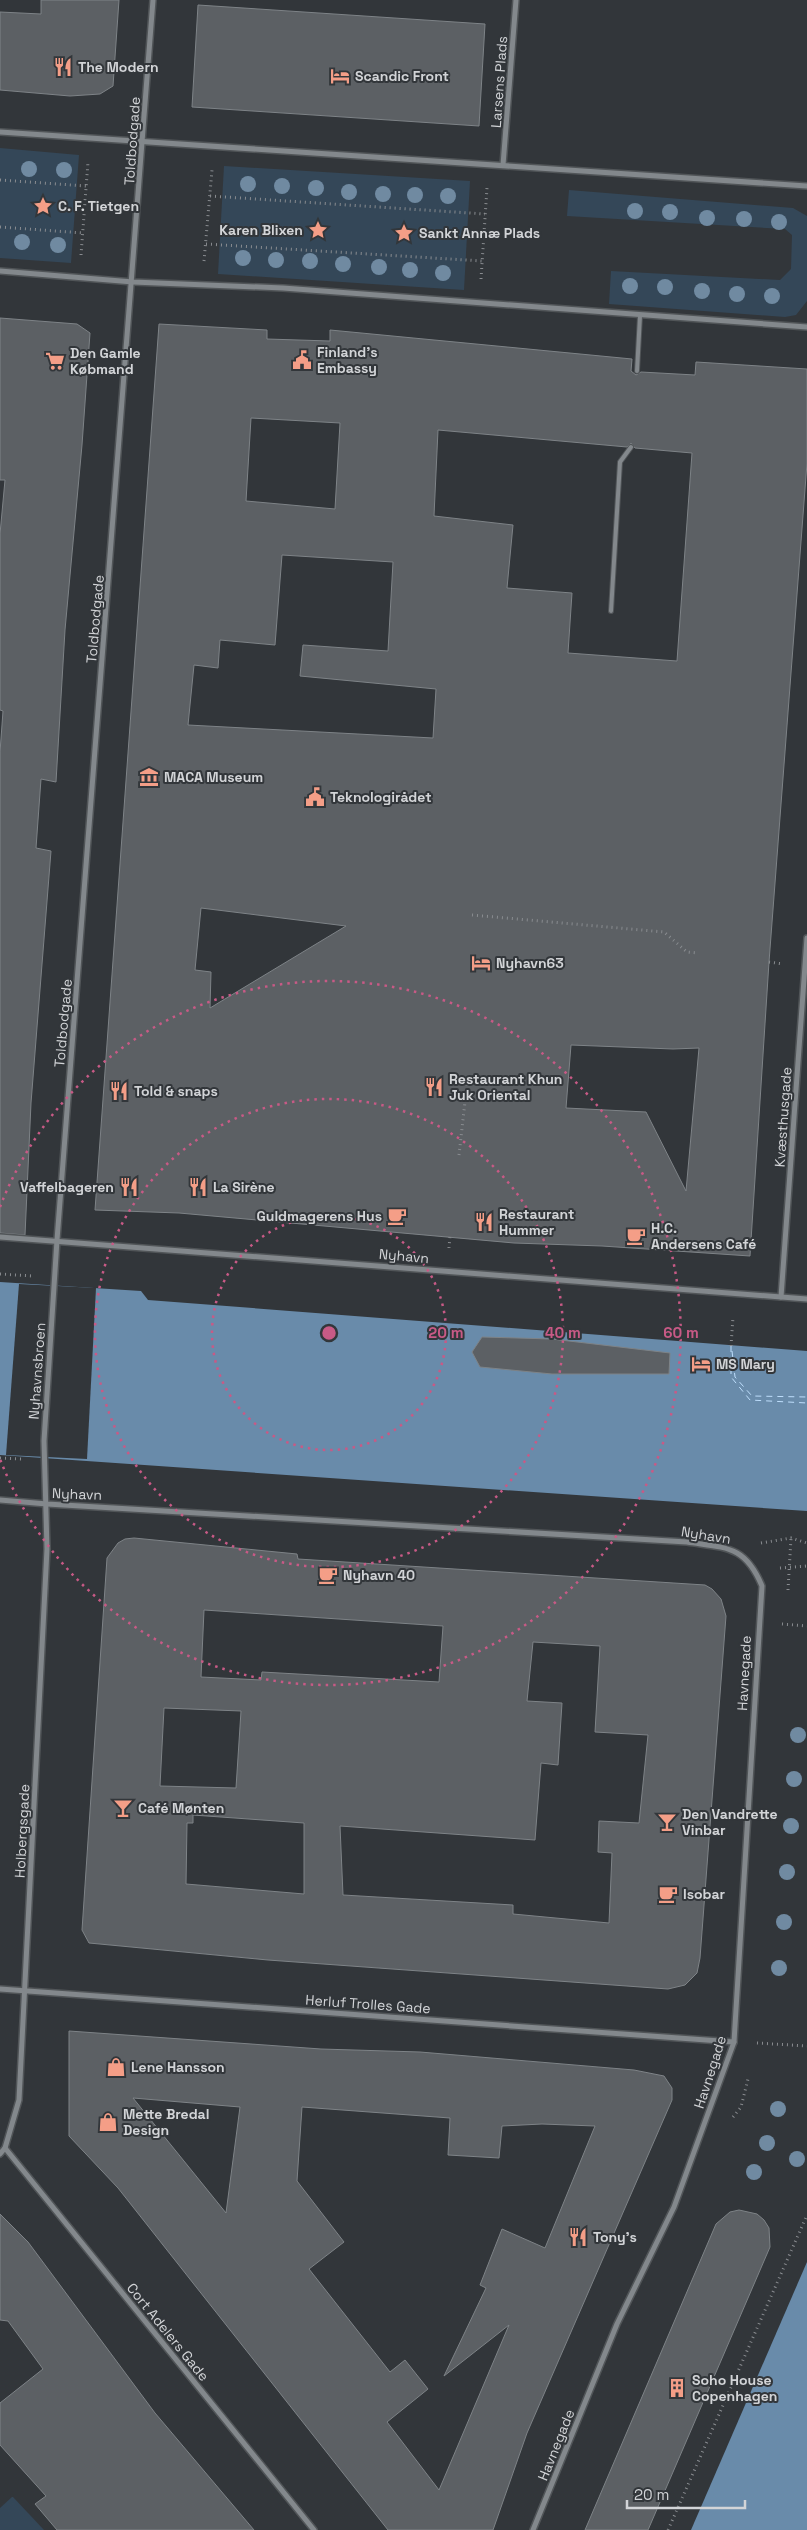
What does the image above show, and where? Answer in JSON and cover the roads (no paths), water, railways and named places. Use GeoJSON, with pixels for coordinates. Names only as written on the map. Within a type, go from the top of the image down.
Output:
{"type":"FeatureCollection","features":[{"type":"Feature","properties":{"kind":"street","name":"Toldbodgade"},"geometry":{"type":"LineString","coordinates":[[57,1240],[133,282],[153,0]]}},
{"type":"Feature","properties":{"kind":"street","name":"Larsens Plads"},"geometry":{"type":"LineString","coordinates":[[503,165],[516,0]]}},
{"type":"Feature","properties":{"kind":"street"},"geometry":{"type":"LineString","coordinates":[[0,132],[807,186]]}},
{"type":"Feature","properties":{"kind":"street"},"geometry":{"type":"LineString","coordinates":[[0,271],[133,282],[283,288],[807,327]]}},
{"type":"Feature","properties":{"kind":"street","name":"Kvæsthusgade"},"geometry":{"type":"LineString","coordinates":[[781,1297],[807,938]]}},
{"type":"Feature","properties":{"kind":"street","name":"Nyhavn"},"geometry":{"type":"LineString","coordinates":[[0,1237],[807,1299]]}},
{"type":"Feature","properties":{"kind":"street","name":"Nyhavnsbroen"},"geometry":{"type":"LineString","coordinates":[[47,1504],[43,1457],[57,1240]]}},
{"type":"Feature","properties":{"kind":"street","name":"Nyhavn"},"geometry":{"type":"LineString","coordinates":[[0,1500],[687,1542],[732,1548],[753,1565],[762,1586]]}},
{"type":"Feature","properties":{"kind":"street","name":"Holbergsgade"},"geometry":{"type":"LineString","coordinates":[[0,2154],[5,2148],[19,2100],[20,2047],[25,1991],[48,1549],[47,1504]]}},
{"type":"Feature","properties":{"kind":"street","name":"Havnegade"},"geometry":{"type":"LineString","coordinates":[[533,2530],[617,2324],[674,2206],[734,2042],[762,1586]]}},
{"type":"Feature","properties":{"kind":"street","name":"Herluf Trolles Gade"},"geometry":{"type":"LineString","coordinates":[[0,1989],[734,2042]]}},
{"type":"Feature","properties":{"kind":"street","name":"Cort Adelers Gade"},"geometry":{"type":"LineString","coordinates":[[5,2148],[314,2530]]}},
{"type":"Feature","properties":{"kind":"lane"},"geometry":{"type":"LineString","coordinates":[[637,371],[640,316]]}},
{"type":"Feature","properties":{"kind":"lane"},"geometry":{"type":"LineString","coordinates":[[611,611],[620,462],[630,447]]}},
{"type":"Feature","properties":{"kind":"place","name":"The Modern"},"geometry":{"type":"Point","coordinates":[63,67]}},
{"type":"Feature","properties":{"kind":"place","name":"Scandic Front"},"geometry":{"type":"Point","coordinates":[340,76]}},
{"type":"Feature","properties":{"kind":"place","name":"C. F. Tietgen"},"geometry":{"type":"Point","coordinates":[43,206]}},
{"type":"Feature","properties":{"kind":"place","name":"Karen Blixen"},"geometry":{"type":"Point","coordinates":[318,230]}},
{"type":"Feature","properties":{"kind":"place","name":"Sankt Annæ Plads"},"geometry":{"type":"Point","coordinates":[404,233]}},
{"type":"Feature","properties":{"kind":"place","name":"Finland's Embassy"},"geometry":{"type":"Point","coordinates":[302,360]}},
{"type":"Feature","properties":{"kind":"place","name":"Den Gamle Købmand"},"geometry":{"type":"Point","coordinates":[55,361]}},
{"type":"Feature","properties":{"kind":"place","name":"MACA Museum"},"geometry":{"type":"Point","coordinates":[149,777]}},
{"type":"Feature","properties":{"kind":"place","name":"Teknologirådet"},"geometry":{"type":"Point","coordinates":[315,797]}},
{"type":"Feature","properties":{"kind":"place","name":"Nyhavn63"},"geometry":{"type":"Point","coordinates":[481,963]}},
{"type":"Feature","properties":{"kind":"place","name":"Restaurant Khun Juk Oriental"},"geometry":{"type":"Point","coordinates":[434,1087]}},
{"type":"Feature","properties":{"kind":"place","name":"Told & snaps"},"geometry":{"type":"Point","coordinates":[119,1091]}},
{"type":"Feature","properties":{"kind":"place","name":"Vaffelbageren"},"geometry":{"type":"Point","coordinates":[129,1187]}},
{"type":"Feature","properties":{"kind":"place","name":"La Sirène"},"geometry":{"type":"Point","coordinates":[198,1187]}},
{"type":"Feature","properties":{"kind":"place","name":"Guldmagerens Hus"},"geometry":{"type":"Point","coordinates":[397,1216]}},
{"type":"Feature","properties":{"kind":"place","name":"Restaurant Hummer"},"geometry":{"type":"Point","coordinates":[484,1222]}},
{"type":"Feature","properties":{"kind":"place","name":"H.C. Andersens Café"},"geometry":{"type":"Point","coordinates":[636,1236]}},
{"type":"Feature","properties":{"kind":"place","name":"MS Mary"},"geometry":{"type":"Point","coordinates":[701,1364]}},
{"type":"Feature","properties":{"kind":"place","name":"Nyhavn 40"},"geometry":{"type":"Point","coordinates":[328,1575]}},
{"type":"Feature","properties":{"kind":"place","name":"Café Mønten"},"geometry":{"type":"Point","coordinates":[123,1808]}},
{"type":"Feature","properties":{"kind":"place","name":"Den Vandrette Vinbar"},"geometry":{"type":"Point","coordinates":[667,1822]}},
{"type":"Feature","properties":{"kind":"place","name":"Isobar"},"geometry":{"type":"Point","coordinates":[668,1894]}},
{"type":"Feature","properties":{"kind":"place","name":"Lene Hansson"},"geometry":{"type":"Point","coordinates":[116,2067]}},
{"type":"Feature","properties":{"kind":"place","name":"Mette Bredal Design"},"geometry":{"type":"Point","coordinates":[108,2122]}},
{"type":"Feature","properties":{"kind":"place","name":"Tony's"},"geometry":{"type":"Point","coordinates":[578,2237]}},
{"type":"Feature","properties":{"kind":"place","name":"Soho House Copenhagen"},"geometry":{"type":"Point","coordinates":[677,2388]}}]}
